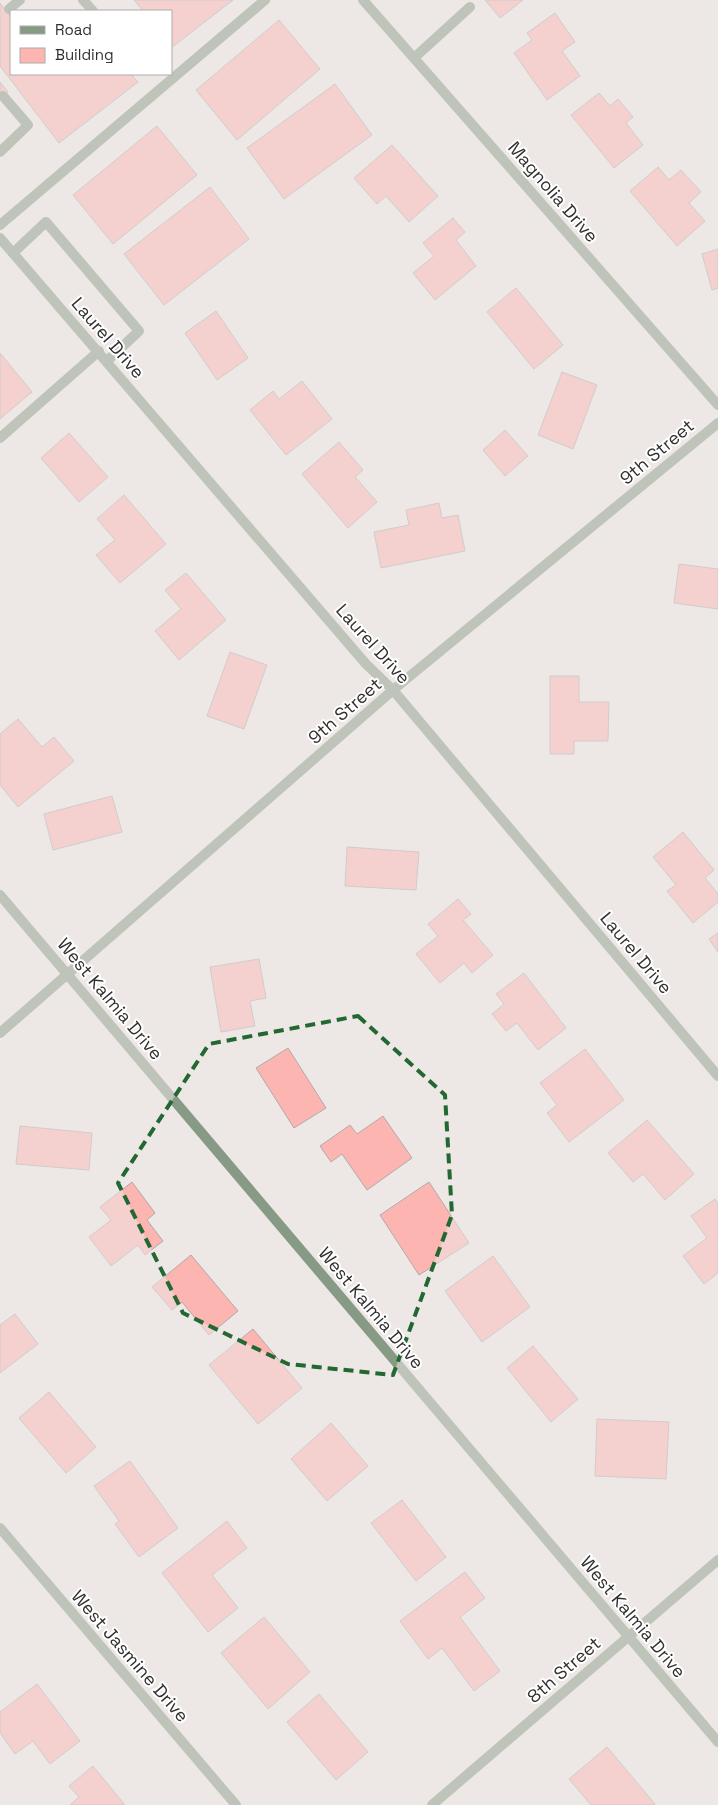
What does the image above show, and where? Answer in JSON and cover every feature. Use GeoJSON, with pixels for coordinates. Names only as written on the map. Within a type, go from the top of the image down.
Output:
{"type":"FeatureCollection","features":[{"type":"Feature","properties":{"kind":"street"},"geometry":{"type":"LineString","coordinates":[[8,9],[20,0]]}},
{"type":"Feature","properties":{"kind":"street"},"geometry":{"type":"LineString","coordinates":[[83,0],[92,10]]}},
{"type":"Feature","properties":{"kind":"street"},"geometry":{"type":"LineString","coordinates":[[0,225],[265,0]]}},
{"type":"Feature","properties":{"kind":"street","name":"Magnolia Drive"},"geometry":{"type":"LineString","coordinates":[[366,1],[718,405]]}},
{"type":"Feature","properties":{"kind":"street"},"geometry":{"type":"LineString","coordinates":[[414,58],[470,7]]}},
{"type":"Feature","properties":{"kind":"street"},"geometry":{"type":"LineString","coordinates":[[0,152],[28,125],[3,96]]}},
{"type":"Feature","properties":{"kind":"street"},"geometry":{"type":"LineString","coordinates":[[13,253],[46,222],[139,331],[107,362]]}},
{"type":"Feature","properties":{"kind":"street","name":"Laurel Drive"},"geometry":{"type":"LineString","coordinates":[[0,238],[366,664],[393,690],[718,1076]]}},
{"type":"Feature","properties":{"kind":"street"},"geometry":{"type":"LineString","coordinates":[[0,438],[98,351]]}},
{"type":"Feature","properties":{"kind":"street","name":"9th Street"},"geometry":{"type":"LineString","coordinates":[[0,1033],[393,690],[718,423]]}},
{"type":"Feature","properties":{"kind":"street","name":"West Kalmia Drive"},"geometry":{"type":"LineString","coordinates":[[0,895],[718,1742]]}},
{"type":"Feature","properties":{"kind":"street","name":"West Jasmine Drive"},"geometry":{"type":"LineString","coordinates":[[0,1528],[236,1805]]}},
{"type":"Feature","properties":{"kind":"street","name":"8th Street"},"geometry":{"type":"LineString","coordinates":[[432,1805],[718,1560]]}},
{"type":"Feature","properties":{"kind":"highlighted area"},"geometry":{"type":"Polygon","coordinates":[[[358,1016],[445,1095],[452,1215],[393,1375],[288,1364],[183,1313],[118,1183],[209,1044],[358,1016]]]}},
{"type":"Feature","properties":{"kind":"building"},"geometry":{"type":"Polygon","coordinates":[[[134,0],[233,0],[172,47],[172,10],[142,10],[134,0]]]}},
{"type":"Feature","properties":{"kind":"building"},"geometry":{"type":"Polygon","coordinates":[[[485,0],[523,0],[500,18],[485,0]]]}},
{"type":"Feature","properties":{"kind":"building"},"geometry":{"type":"Polygon","coordinates":[[[0,3],[10,16],[10,75],[132,75],[138,82],[59,143],[0,66],[0,3]]]}},
{"type":"Feature","properties":{"kind":"building"},"geometry":{"type":"Polygon","coordinates":[[[555,13],[575,42],[562,51],[580,76],[547,100],[514,53],[532,40],[527,33],[555,13]]]}},
{"type":"Feature","properties":{"kind":"building"},"geometry":{"type":"Polygon","coordinates":[[[279,20],[320,69],[237,140],[196,90],[279,20]]]}},
{"type":"Feature","properties":{"kind":"building"},"geometry":{"type":"Polygon","coordinates":[[[0,82],[8,92],[0,99],[0,82]]]}},
{"type":"Feature","properties":{"kind":"building"},"geometry":{"type":"Polygon","coordinates":[[[335,84],[372,135],[284,199],[247,148],[335,84]]]}},
{"type":"Feature","properties":{"kind":"building"},"geometry":{"type":"Polygon","coordinates":[[[599,93],[610,106],[618,99],[633,117],[626,123],[643,145],[614,168],[571,115],[599,93]]]}},
{"type":"Feature","properties":{"kind":"building"},"geometry":{"type":"Polygon","coordinates":[[[157,126],[197,175],[113,244],[73,195],[157,126]]]}},
{"type":"Feature","properties":{"kind":"building"},"geometry":{"type":"Polygon","coordinates":[[[392,145],[438,196],[409,222],[386,196],[377,204],[354,178],[392,145]]]}},
{"type":"Feature","properties":{"kind":"building"},"geometry":{"type":"Polygon","coordinates":[[[658,167],[669,180],[681,170],[701,192],[689,203],[705,221],[677,246],[630,191],[658,167]]]}},
{"type":"Feature","properties":{"kind":"building"},"geometry":{"type":"Polygon","coordinates":[[[210,187],[249,239],[164,305],[124,254],[210,187]]]}},
{"type":"Feature","properties":{"kind":"building"},"geometry":{"type":"Polygon","coordinates":[[[453,218],[465,232],[456,240],[476,266],[435,300],[413,273],[434,256],[423,243],[453,218]]]}},
{"type":"Feature","properties":{"kind":"building"},"geometry":{"type":"Polygon","coordinates":[[[718,249],[718,288],[712,290],[702,254],[718,249]]]}},
{"type":"Feature","properties":{"kind":"building"},"geometry":{"type":"Polygon","coordinates":[[[516,288],[563,345],[534,369],[487,312],[516,288]]]}},
{"type":"Feature","properties":{"kind":"building"},"geometry":{"type":"Polygon","coordinates":[[[216,311],[248,358],[217,380],[185,333],[216,311]]]}},
{"type":"Feature","properties":{"kind":"building"},"geometry":{"type":"Polygon","coordinates":[[[0,353],[32,392],[0,419],[0,353]]]}},
{"type":"Feature","properties":{"kind":"building"},"geometry":{"type":"Polygon","coordinates":[[[562,372],[597,385],[573,449],[538,435],[562,372]]]}},
{"type":"Feature","properties":{"kind":"building"},"geometry":{"type":"Polygon","coordinates":[[[302,381],[332,419],[286,455],[250,410],[273,391],[279,399],[302,381]]]}},
{"type":"Feature","properties":{"kind":"building"},"geometry":{"type":"Polygon","coordinates":[[[505,430],[528,456],[505,476],[483,450],[505,430]]]}},
{"type":"Feature","properties":{"kind":"building"},"geometry":{"type":"Polygon","coordinates":[[[69,433],[108,477],[79,502],[41,458],[69,433]]]}},
{"type":"Feature","properties":{"kind":"building"},"geometry":{"type":"Polygon","coordinates":[[[339,442],[363,470],[355,477],[377,502],[348,528],[302,474],[339,442]]]}},
{"type":"Feature","properties":{"kind":"building"},"geometry":{"type":"Polygon","coordinates":[[[124,495],[166,544],[120,583],[96,555],[115,540],[97,519],[124,495]]]}},
{"type":"Feature","properties":{"kind":"building"},"geometry":{"type":"Polygon","coordinates":[[[439,503],[442,518],[458,515],[465,551],[381,568],[374,532],[409,525],[406,510],[439,503]]]}},
{"type":"Feature","properties":{"kind":"building"},"geometry":{"type":"Polygon","coordinates":[[[679,564],[718,569],[718,609],[674,603],[679,564]]]}},
{"type":"Feature","properties":{"kind":"building"},"geometry":{"type":"Polygon","coordinates":[[[186,573],[226,620],[179,660],[155,631],[181,609],[165,590],[186,573]]]}},
{"type":"Feature","properties":{"kind":"building"},"geometry":{"type":"Polygon","coordinates":[[[230,652],[267,665],[244,729],[207,716],[230,652]]]}},
{"type":"Feature","properties":{"kind":"building"},"geometry":{"type":"Polygon","coordinates":[[[550,676],[579,676],[579,702],[609,702],[608,741],[574,741],[574,754],[550,754],[550,676]]]}},
{"type":"Feature","properties":{"kind":"building"},"geometry":{"type":"Polygon","coordinates":[[[18,719],[42,747],[54,737],[74,761],[18,807],[0,785],[0,734],[18,719]]]}},
{"type":"Feature","properties":{"kind":"building"},"geometry":{"type":"Polygon","coordinates":[[[112,796],[122,832],[53,850],[44,814],[112,796]]]}},
{"type":"Feature","properties":{"kind":"building"},"geometry":{"type":"Polygon","coordinates":[[[683,832],[714,870],[705,878],[718,894],[718,902],[693,923],[667,891],[676,885],[653,857],[683,832]]]}},
{"type":"Feature","properties":{"kind":"building"},"geometry":{"type":"Polygon","coordinates":[[[347,847],[419,852],[416,890],[345,886],[347,847]]]}},
{"type":"Feature","properties":{"kind":"building"},"geometry":{"type":"Polygon","coordinates":[[[458,899],[471,914],[463,920],[493,955],[472,973],[464,963],[440,983],[416,954],[438,936],[428,924],[458,899]]]}},
{"type":"Feature","properties":{"kind":"building"},"geometry":{"type":"Polygon","coordinates":[[[718,933],[718,952],[709,939],[718,933]]]}},
{"type":"Feature","properties":{"kind":"building"},"geometry":{"type":"Polygon","coordinates":[[[259,959],[266,998],[250,1001],[255,1026],[221,1032],[210,967],[259,959]]]}},
{"type":"Feature","properties":{"kind":"building"},"geometry":{"type":"Polygon","coordinates":[[[524,973],[566,1028],[538,1050],[517,1023],[506,1031],[492,1014],[504,1004],[496,994],[524,973]]]}},
{"type":"Feature","properties":{"kind":"building"},"geometry":{"type":"Polygon","coordinates":[[[288,1048],[326,1108],[294,1128],[256,1068],[288,1048]]]}},
{"type":"Feature","properties":{"kind":"building"},"geometry":{"type":"Polygon","coordinates":[[[585,1049],[624,1100],[569,1142],[547,1113],[557,1105],[540,1083],[585,1049]]]}},
{"type":"Feature","properties":{"kind":"building"},"geometry":{"type":"Polygon","coordinates":[[[383,1116],[412,1158],[367,1190],[342,1154],[331,1162],[320,1146],[350,1125],[357,1134],[383,1116]]]}},
{"type":"Feature","properties":{"kind":"building"},"geometry":{"type":"Polygon","coordinates":[[[647,1120],[694,1174],[665,1200],[643,1174],[633,1182],[608,1153],[647,1120]]]}},
{"type":"Feature","properties":{"kind":"building"},"geometry":{"type":"Polygon","coordinates":[[[20,1126],[92,1133],[89,1170],[16,1164],[20,1126]]]}},
{"type":"Feature","properties":{"kind":"building"},"geometry":{"type":"Polygon","coordinates":[[[132,1182],[155,1213],[147,1220],[163,1241],[145,1255],[138,1245],[111,1266],[89,1237],[111,1220],[100,1207],[132,1182]]]}},
{"type":"Feature","properties":{"kind":"building"},"geometry":{"type":"Polygon","coordinates":[[[429,1182],[469,1243],[419,1275],[380,1215],[429,1182]]]}},
{"type":"Feature","properties":{"kind":"building"},"geometry":{"type":"Polygon","coordinates":[[[715,1199],[718,1204],[718,1273],[704,1284],[683,1256],[707,1238],[691,1216],[715,1199]]]}},
{"type":"Feature","properties":{"kind":"building"},"geometry":{"type":"Polygon","coordinates":[[[191,1255],[238,1311],[209,1335],[182,1302],[172,1310],[152,1287],[191,1255]]]}},
{"type":"Feature","properties":{"kind":"building"},"geometry":{"type":"Polygon","coordinates":[[[493,1256],[530,1307],[482,1342],[445,1291],[493,1256]]]}},
{"type":"Feature","properties":{"kind":"building"},"geometry":{"type":"Polygon","coordinates":[[[15,1314],[38,1344],[0,1373],[0,1325],[15,1314]]]}},
{"type":"Feature","properties":{"kind":"building"},"geometry":{"type":"Polygon","coordinates":[[[253,1329],[302,1388],[258,1424],[209,1365],[253,1329]]]}},
{"type":"Feature","properties":{"kind":"building"},"geometry":{"type":"Polygon","coordinates":[[[533,1346],[578,1399],[551,1422],[507,1368],[533,1346]]]}},
{"type":"Feature","properties":{"kind":"building"},"geometry":{"type":"Polygon","coordinates":[[[49,1392],[96,1447],[66,1473],[19,1418],[49,1392]]]}},
{"type":"Feature","properties":{"kind":"building"},"geometry":{"type":"Polygon","coordinates":[[[597,1419],[669,1422],[666,1479],[595,1476],[597,1419]]]}},
{"type":"Feature","properties":{"kind":"building"},"geometry":{"type":"Polygon","coordinates":[[[331,1423],[368,1466],[327,1501],[291,1459],[331,1423]]]}},
{"type":"Feature","properties":{"kind":"building"},"geometry":{"type":"Polygon","coordinates":[[[130,1461],[178,1528],[139,1557],[115,1524],[119,1521],[94,1486],[130,1461]]]}},
{"type":"Feature","properties":{"kind":"building"},"geometry":{"type":"Polygon","coordinates":[[[402,1500],[446,1557],[416,1581],[371,1523],[402,1500]]]}},
{"type":"Feature","properties":{"kind":"building"},"geometry":{"type":"Polygon","coordinates":[[[227,1521],[247,1548],[212,1575],[238,1608],[208,1632],[162,1573],[227,1521]]]}},
{"type":"Feature","properties":{"kind":"building"},"geometry":{"type":"Polygon","coordinates":[[[465,1572],[485,1598],[460,1617],[500,1671],[474,1691],[442,1648],[428,1659],[400,1621],[465,1572]]]}},
{"type":"Feature","properties":{"kind":"building"},"geometry":{"type":"Polygon","coordinates":[[[264,1617],[310,1672],[268,1709],[221,1653],[264,1617]]]}},
{"type":"Feature","properties":{"kind":"building"},"geometry":{"type":"Polygon","coordinates":[[[37,1684],[80,1741],[50,1764],[33,1741],[15,1754],[0,1733],[0,1712],[37,1684]]]}},
{"type":"Feature","properties":{"kind":"building"},"geometry":{"type":"Polygon","coordinates":[[[319,1694],[368,1752],[336,1780],[287,1722],[319,1694]]]}},
{"type":"Feature","properties":{"kind":"building"},"geometry":{"type":"Polygon","coordinates":[[[607,1747],[655,1804],[591,1805],[569,1779],[607,1747]]]}},
{"type":"Feature","properties":{"kind":"building"},"geometry":{"type":"Polygon","coordinates":[[[93,1766],[125,1805],[70,1805],[79,1797],[69,1786],[93,1766]]]}}]}
